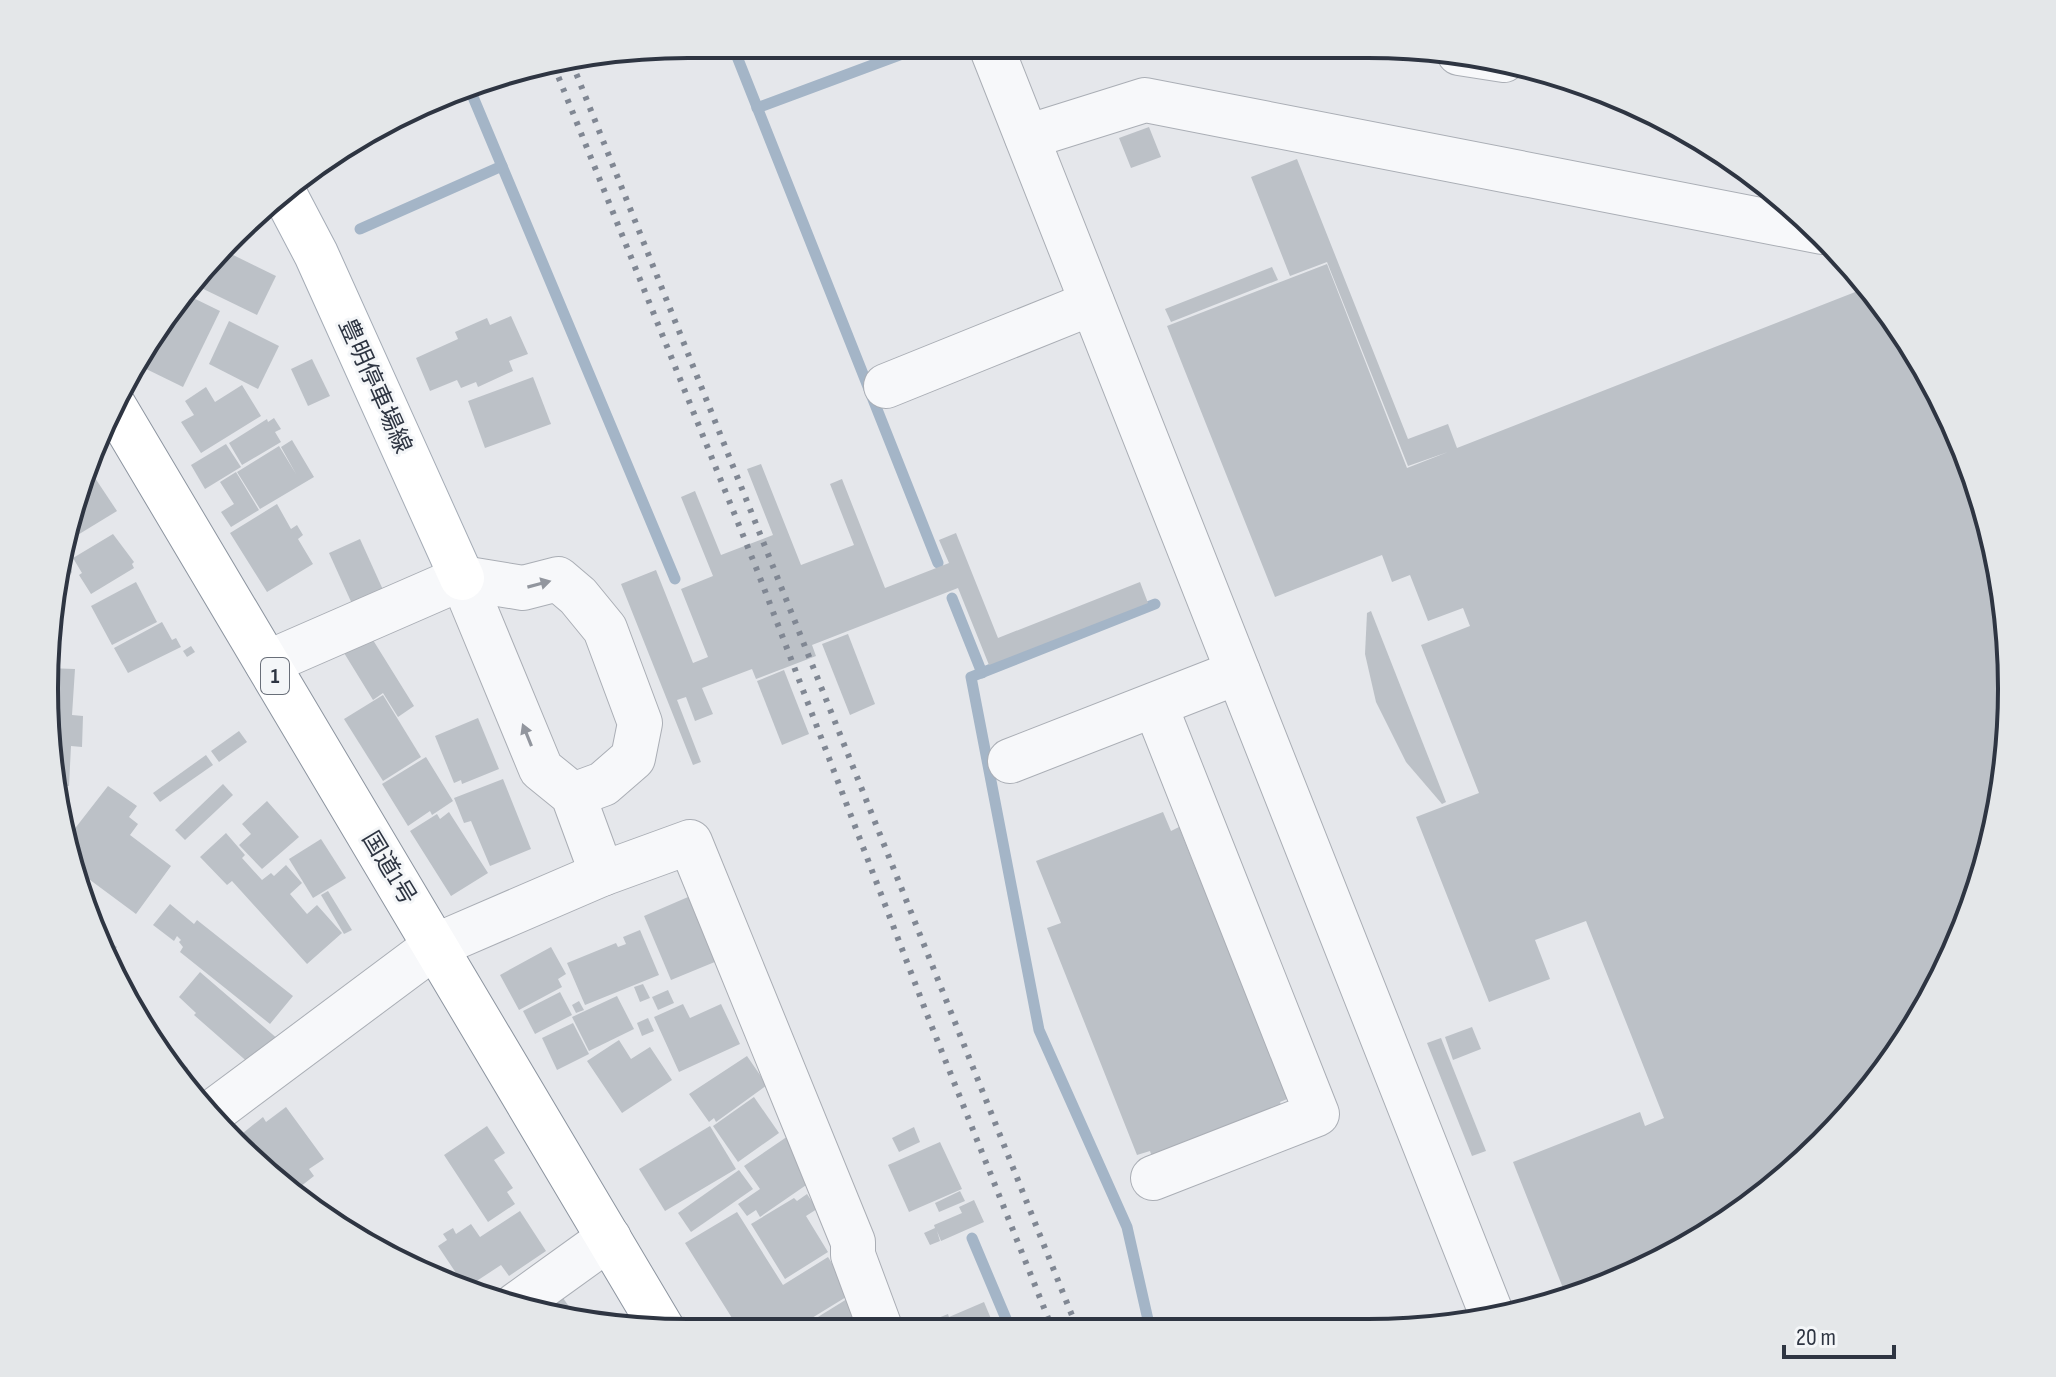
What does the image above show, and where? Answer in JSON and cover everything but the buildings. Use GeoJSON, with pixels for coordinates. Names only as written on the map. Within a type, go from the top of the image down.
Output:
{"type":"FeatureCollection","features":[{"type":"Feature","properties":{"kind":"main road","name":"豊明停車場線"},"geometry":{"type":"LineString","coordinates":[[288,201],[316,254],[462,578]]}},
{"type":"Feature","properties":{"kind":"main road","name":"国道1号"},"geometry":{"type":"LineString","coordinates":[[120,416],[656,1318]]}},
{"type":"Feature","properties":{"kind":"street"},"geometry":{"type":"LineString","coordinates":[[996,58],[1489,1307]]}},
{"type":"Feature","properties":{"kind":"street"},"geometry":{"type":"LineString","coordinates":[[1027,137],[1145,100],[1796,227]]}},
{"type":"Feature","properties":{"kind":"street"},"geometry":{"type":"LineString","coordinates":[[886,386],[1092,303]]}},
{"type":"Feature","properties":{"kind":"street"},"geometry":{"type":"LineString","coordinates":[[267,663],[462,578],[523,588],[558,579],[578,596],[605,629],[640,723],[633,758],[603,784],[573,795]]}},
{"type":"Feature","properties":{"kind":"street"},"geometry":{"type":"LineString","coordinates":[[462,578],[541,769],[573,795],[602,874]]}},
{"type":"Feature","properties":{"kind":"street"},"geometry":{"type":"LineString","coordinates":[[1010,761],[1238,672]]}},
{"type":"Feature","properties":{"kind":"street"},"geometry":{"type":"LineString","coordinates":[[1153,1178],[1317,1114],[1155,705]]}},
{"type":"Feature","properties":{"kind":"street"},"geometry":{"type":"LineString","coordinates":[[218,1108],[435,946],[602,874],[690,842],[853,1242],[853,1255],[877,1319]]}},
{"type":"Feature","properties":{"kind":"street"},"geometry":{"type":"LineString","coordinates":[[526,1298],[609,1238]]}},
{"type":"Feature","properties":{"kind":"waterway"},"geometry":{"type":"LineString","coordinates":[[738,58],[938,563]]}},
{"type":"Feature","properties":{"kind":"waterway"},"geometry":{"type":"LineString","coordinates":[[757,108],[891,58]]}},
{"type":"Feature","properties":{"kind":"waterway"},"geometry":{"type":"LineString","coordinates":[[473,96],[675,579]]}},
{"type":"Feature","properties":{"kind":"waterway"},"geometry":{"type":"LineString","coordinates":[[360,229],[502,166]]}},
{"type":"Feature","properties":{"kind":"waterway"},"geometry":{"type":"LineString","coordinates":[[952,598],[982,673]]}},
{"type":"Feature","properties":{"kind":"waterway"},"geometry":{"type":"LineString","coordinates":[[1148,1319],[1127,1227],[1039,1030],[971,677],[1155,604]]}},
{"type":"Feature","properties":{"kind":"waterway"},"geometry":{"type":"LineString","coordinates":[[972,1238],[1006,1319]]}},
{"type":"Feature","properties":{"kind":"railway"},"geometry":{"type":"LineString","coordinates":[[574,68],[1073,1319]]}},
{"type":"Feature","properties":{"kind":"railway"},"geometry":{"type":"LineString","coordinates":[[556,72],[757,570],[928,1017],[1048,1319]]}}]}
